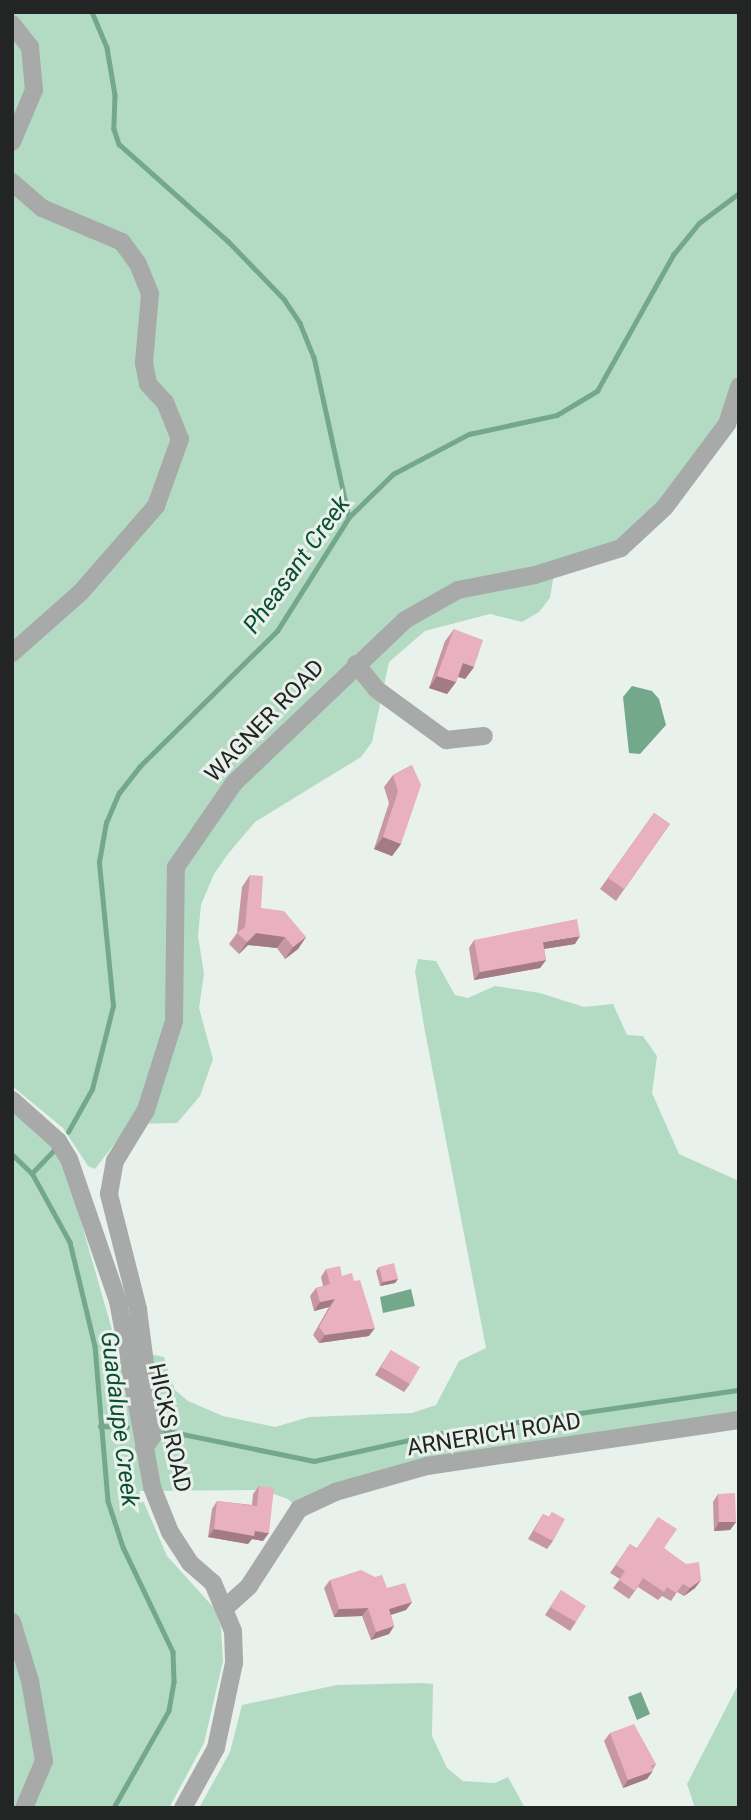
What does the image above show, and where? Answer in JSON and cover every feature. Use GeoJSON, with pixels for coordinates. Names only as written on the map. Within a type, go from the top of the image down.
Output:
{"type":"FeatureCollection","features":[{"type":"Feature","properties":{"kind":"street"},"geometry":{"type":"LineString","coordinates":[[12,24],[30,47],[34,90],[12,142]]}},
{"type":"Feature","properties":{"kind":"street"},"geometry":{"type":"LineString","coordinates":[[12,182],[42,208],[122,242],[138,264],[150,294],[144,363],[148,384],[165,402],[180,439],[156,506],[81,593],[12,653]]}},
{"type":"Feature","properties":{"kind":"street","name":"WAGNER ROAD"},"geometry":{"type":"LineString","coordinates":[[144,1448],[154,1434],[138,1309],[109,1194],[115,1161],[146,1110],[174,1021],[176,867],[234,783],[405,620],[457,590],[535,575],[621,548],[666,507],[727,424],[739,386]]}},
{"type":"Feature","properties":{"kind":"street"},"geometry":{"type":"LineString","coordinates":[[356,664],[376,689],[446,740],[484,736]]}},
{"type":"Feature","properties":{"kind":"street","name":"HICKS ROAD"},"geometry":{"type":"LineString","coordinates":[[12,1100],[58,1141],[69,1159],[118,1301],[152,1487],[170,1532],[226,1606],[233,1631],[234,1663],[227,1708],[216,1748],[183,1808]]}},
{"type":"Feature","properties":{"kind":"street","name":"ARNERICH ROAD"},"geometry":{"type":"LineString","coordinates":[[226,1606],[249,1586],[299,1509],[335,1492],[427,1466],[739,1420]]}},
{"type":"Feature","properties":{"kind":"street"},"geometry":{"type":"LineString","coordinates":[[12,1622],[30,1681],[44,1761],[24,1808]]}},
{"type":"Feature","properties":{"kind":"shaded area"},"geometry":{"type":"Polygon","coordinates":[[[12,12],[739,12],[739,371],[721,418],[660,502],[618,543],[556,562],[550,598],[539,612],[522,622],[490,614],[425,631],[389,662],[372,742],[361,757],[255,822],[228,854],[214,874],[201,905],[198,936],[204,974],[199,1008],[213,1059],[200,1096],[177,1123],[130,1124],[95,1169],[88,1166],[63,1128],[12,1086],[12,661],[35,645],[27,633],[12,643],[12,12]]]}},
{"type":"Feature","properties":{"kind":"shaded area"},"geometry":{"type":"Polygon","coordinates":[[[632,686],[652,691],[659,699],[666,725],[640,754],[629,753],[623,697],[632,686]]]}},
{"type":"Feature","properties":{"kind":"shaded area"},"geometry":{"type":"Polygon","coordinates":[[[418,959],[436,961],[455,995],[468,998],[495,986],[540,993],[584,1007],[613,1004],[627,1035],[643,1036],[657,1056],[652,1093],[679,1154],[739,1181],[739,1420],[427,1466],[299,1509],[288,1499],[262,1490],[139,1491],[167,1556],[215,1609],[221,1628],[223,1661],[204,1743],[169,1808],[12,1808],[12,1111],[52,1146],[67,1173],[117,1347],[164,1357],[175,1390],[188,1401],[223,1416],[275,1427],[309,1417],[412,1413],[436,1405],[459,1361],[486,1348],[424,1026],[415,971],[418,959]]]}},
{"type":"Feature","properties":{"kind":"shaded area"},"geometry":{"type":"Polygon","coordinates":[[[411,1289],[415,1306],[383,1313],[380,1297],[411,1289]]]}},
{"type":"Feature","properties":{"kind":"shaded area"},"geometry":{"type":"Polygon","coordinates":[[[739,1683],[739,1808],[695,1808],[687,1784],[739,1683]]]}},
{"type":"Feature","properties":{"kind":"shaded area"},"geometry":{"type":"Polygon","coordinates":[[[433,1684],[432,1736],[447,1768],[463,1781],[495,1783],[508,1777],[525,1808],[199,1808],[230,1752],[242,1705],[337,1685],[433,1684]]]}},
{"type":"Feature","properties":{"kind":"shaded area"},"geometry":{"type":"Polygon","coordinates":[[[641,1692],[650,1714],[637,1720],[628,1697],[641,1692]]]}},
{"type":"Feature","properties":{"kind":"building"},"geometry":{"type":"Polygon","coordinates":[[[454,629],[483,640],[474,667],[463,663],[456,682],[437,676],[454,629]]]}},
{"type":"Feature","properties":{"kind":"building"},"geometry":{"type":"Polygon","coordinates":[[[412,765],[421,785],[401,844],[383,837],[398,791],[393,775],[412,765]]]}},
{"type":"Feature","properties":{"kind":"building"},"geometry":{"type":"Polygon","coordinates":[[[654,813],[670,824],[624,889],[608,878],[654,813]]]}},
{"type":"Feature","properties":{"kind":"building"},"geometry":{"type":"Polygon","coordinates":[[[250,875],[263,876],[261,908],[284,911],[306,937],[293,947],[285,937],[256,933],[247,942],[237,933],[245,927],[250,875]]]}},
{"type":"Feature","properties":{"kind":"building"},"geometry":{"type":"Polygon","coordinates":[[[577,919],[580,936],[543,942],[546,960],[480,972],[474,940],[577,919]]]}},
{"type":"Feature","properties":{"kind":"building"},"geometry":{"type":"Polygon","coordinates":[[[394,1263],[398,1279],[383,1282],[379,1267],[394,1263]]]}},
{"type":"Feature","properties":{"kind":"building"},"geometry":{"type":"Polygon","coordinates":[[[340,1266],[342,1276],[352,1273],[354,1281],[360,1280],[375,1328],[325,1335],[319,1327],[335,1299],[320,1302],[316,1288],[330,1284],[326,1269],[340,1266]]]}},
{"type":"Feature","properties":{"kind":"building"},"geometry":{"type":"Polygon","coordinates":[[[391,1350],[420,1367],[410,1384],[381,1367],[391,1350]]]}},
{"type":"Feature","properties":{"kind":"building"},"geometry":{"type":"Polygon","coordinates":[[[259,1486],[274,1488],[269,1533],[255,1531],[254,1536],[214,1529],[217,1501],[257,1506],[259,1486]]]}},
{"type":"Feature","properties":{"kind":"building"},"geometry":{"type":"Polygon","coordinates":[[[735,1493],[736,1522],[719,1522],[718,1494],[735,1493]]]}},
{"type":"Feature","properties":{"kind":"building"},"geometry":{"type":"Polygon","coordinates":[[[552,1512],[565,1519],[553,1541],[534,1531],[543,1514],[549,1518],[552,1512]]]}},
{"type":"Feature","properties":{"kind":"building"},"geometry":{"type":"Polygon","coordinates":[[[658,1517],[677,1529],[664,1548],[686,1564],[699,1562],[701,1580],[690,1588],[683,1584],[676,1593],[667,1587],[664,1592],[643,1578],[635,1591],[619,1580],[625,1571],[616,1565],[630,1544],[636,1549],[658,1517]]]}},
{"type":"Feature","properties":{"kind":"building"},"geometry":{"type":"Polygon","coordinates":[[[361,1570],[375,1577],[382,1575],[387,1588],[405,1583],[412,1602],[389,1609],[394,1626],[376,1632],[368,1608],[339,1609],[330,1580],[361,1570]]]}},
{"type":"Feature","properties":{"kind":"building"},"geometry":{"type":"Polygon","coordinates":[[[561,1590],[586,1606],[576,1622],[550,1607],[561,1590]]]}},
{"type":"Feature","properties":{"kind":"building"},"geometry":{"type":"Polygon","coordinates":[[[634,1724],[656,1764],[651,1766],[653,1771],[628,1780],[610,1733],[634,1724]]]}},
{"type":"Feature","properties":{"kind":"waterway"},"geometry":{"type":"LineString","coordinates":[[92,12],[107,48],[115,95],[114,129],[119,144],[228,241],[284,299],[300,323],[314,357],[349,517]]}},
{"type":"Feature","properties":{"kind":"waterway","name":"Pheasant Creek"},"geometry":{"type":"LineString","coordinates":[[68,1132],[92,1089],[113,1006],[99,862],[106,823],[119,793],[139,767],[277,631],[349,517],[393,474],[469,434],[557,415],[597,391],[673,255],[699,223],[739,193]]}},
{"type":"Feature","properties":{"kind":"waterway","name":"Pheasant Creek"},"geometry":{"type":"LineString","coordinates":[[32,1173],[54,1150]]}},
{"type":"Feature","properties":{"kind":"waterway","name":"Guadalupe Creek"},"geometry":{"type":"LineString","coordinates":[[12,1154],[32,1173],[70,1242],[95,1346],[108,1501],[123,1547],[173,1652],[174,1682],[169,1711],[114,1808]]}},
{"type":"Feature","properties":{"kind":"waterway"},"geometry":{"type":"LineString","coordinates":[[158,1429],[314,1461],[436,1434],[739,1390]]}},
{"type":"Feature","properties":{"kind":"waterway"},"geometry":{"type":"LineString","coordinates":[[100,1426],[127,1427]]}}]}
